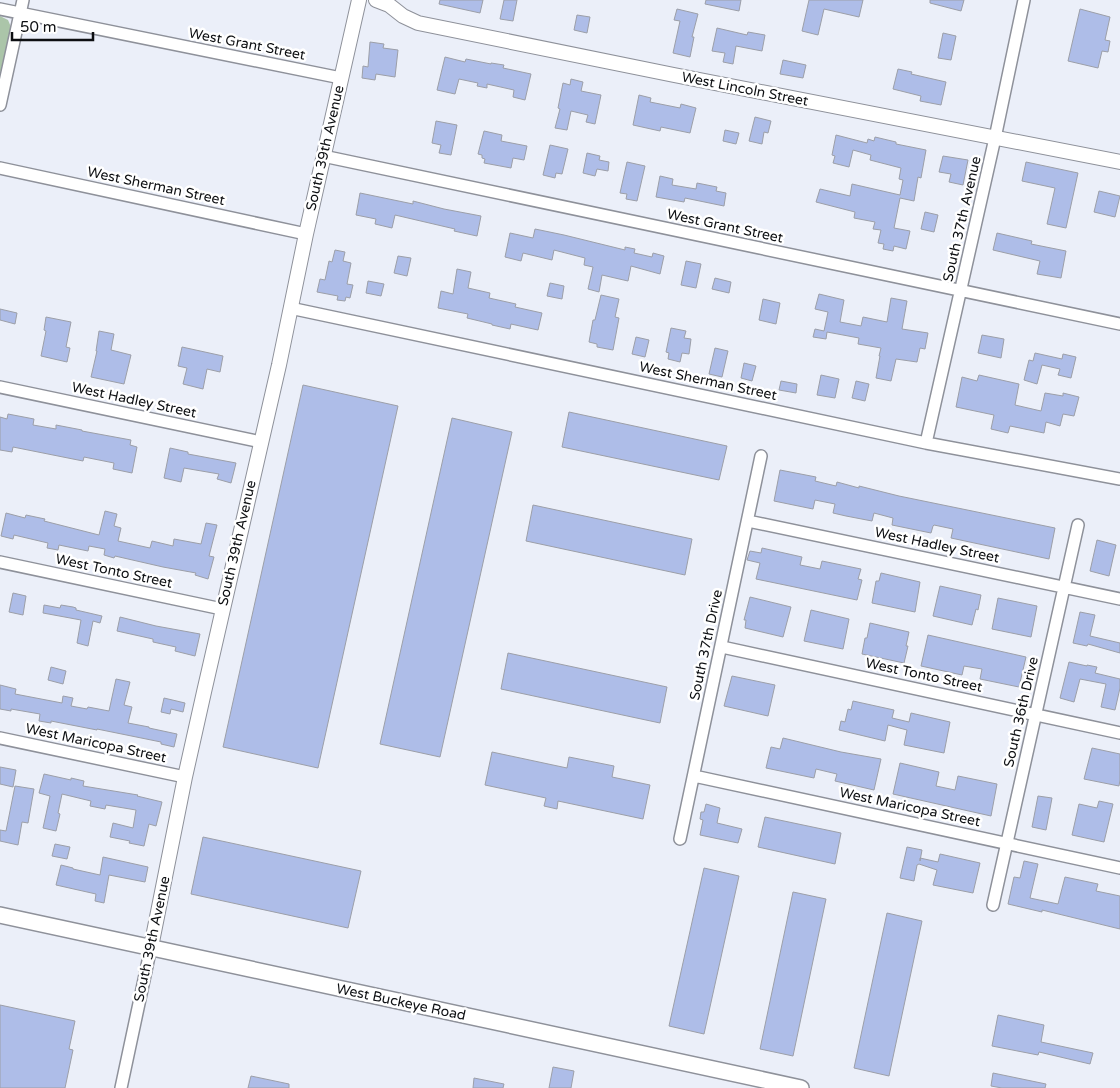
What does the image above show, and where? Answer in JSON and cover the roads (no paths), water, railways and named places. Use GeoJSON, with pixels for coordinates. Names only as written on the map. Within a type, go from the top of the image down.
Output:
{"type":"FeatureCollection","features":[{"type":"Feature","properties":{"kind":"main road","name":"West Buckeye Road"},"geometry":{"type":"LineString","coordinates":[[0,915],[801,1088]]}},
{"type":"Feature","properties":{"kind":"street"},"geometry":{"type":"LineString","coordinates":[[0,105],[23,0]]}},
{"type":"Feature","properties":{"kind":"street","name":"South 39th Avenue"},"geometry":{"type":"LineString","coordinates":[[121,1088],[185,778],[358,0]]}},
{"type":"Feature","properties":{"kind":"street","name":"West Lincoln Street"},"geometry":{"type":"LineString","coordinates":[[376,0],[389,5],[403,16],[418,24],[1120,162]]}},
{"type":"Feature","properties":{"kind":"street","name":"South 37th Avenue"},"geometry":{"type":"LineString","coordinates":[[926,443],[1024,0]]}},
{"type":"Feature","properties":{"kind":"street","name":"West Grant Street"},"geometry":{"type":"LineString","coordinates":[[0,9],[341,78]]}},
{"type":"Feature","properties":{"kind":"street","name":"West Grant Street"},"geometry":{"type":"LineString","coordinates":[[323,156],[1120,324]]}},
{"type":"Feature","properties":{"kind":"street","name":"West Sherman Street"},"geometry":{"type":"LineString","coordinates":[[0,168],[306,234]]}},
{"type":"Feature","properties":{"kind":"street","name":"West Sherman Street"},"geometry":{"type":"LineString","coordinates":[[290,308],[926,443],[1120,479]]}},
{"type":"Feature","properties":{"kind":"street","name":"West Hadley Street"},"geometry":{"type":"LineString","coordinates":[[0,387],[261,442]]}},
{"type":"Feature","properties":{"kind":"street","name":"South 37th Drive"},"geometry":{"type":"LineString","coordinates":[[680,839],[722,648],[761,456]]}},
{"type":"Feature","properties":{"kind":"street","name":"West Hadley Street"},"geometry":{"type":"LineString","coordinates":[[748,521],[1120,599]]}},
{"type":"Feature","properties":{"kind":"street","name":"South 36th Drive"},"geometry":{"type":"LineString","coordinates":[[993,906],[1078,524]]}},
{"type":"Feature","properties":{"kind":"street","name":"West Tonto Street"},"geometry":{"type":"LineString","coordinates":[[0,562],[222,609]]}},
{"type":"Feature","properties":{"kind":"street","name":"West Tonto Street"},"geometry":{"type":"LineString","coordinates":[[722,648],[1120,733]]}},
{"type":"Feature","properties":{"kind":"street","name":"West Maricopa Street"},"geometry":{"type":"LineString","coordinates":[[0,738],[185,778]]}},
{"type":"Feature","properties":{"kind":"street","name":"West Maricopa Street"},"geometry":{"type":"LineString","coordinates":[[694,776],[1120,868]]}}]}
